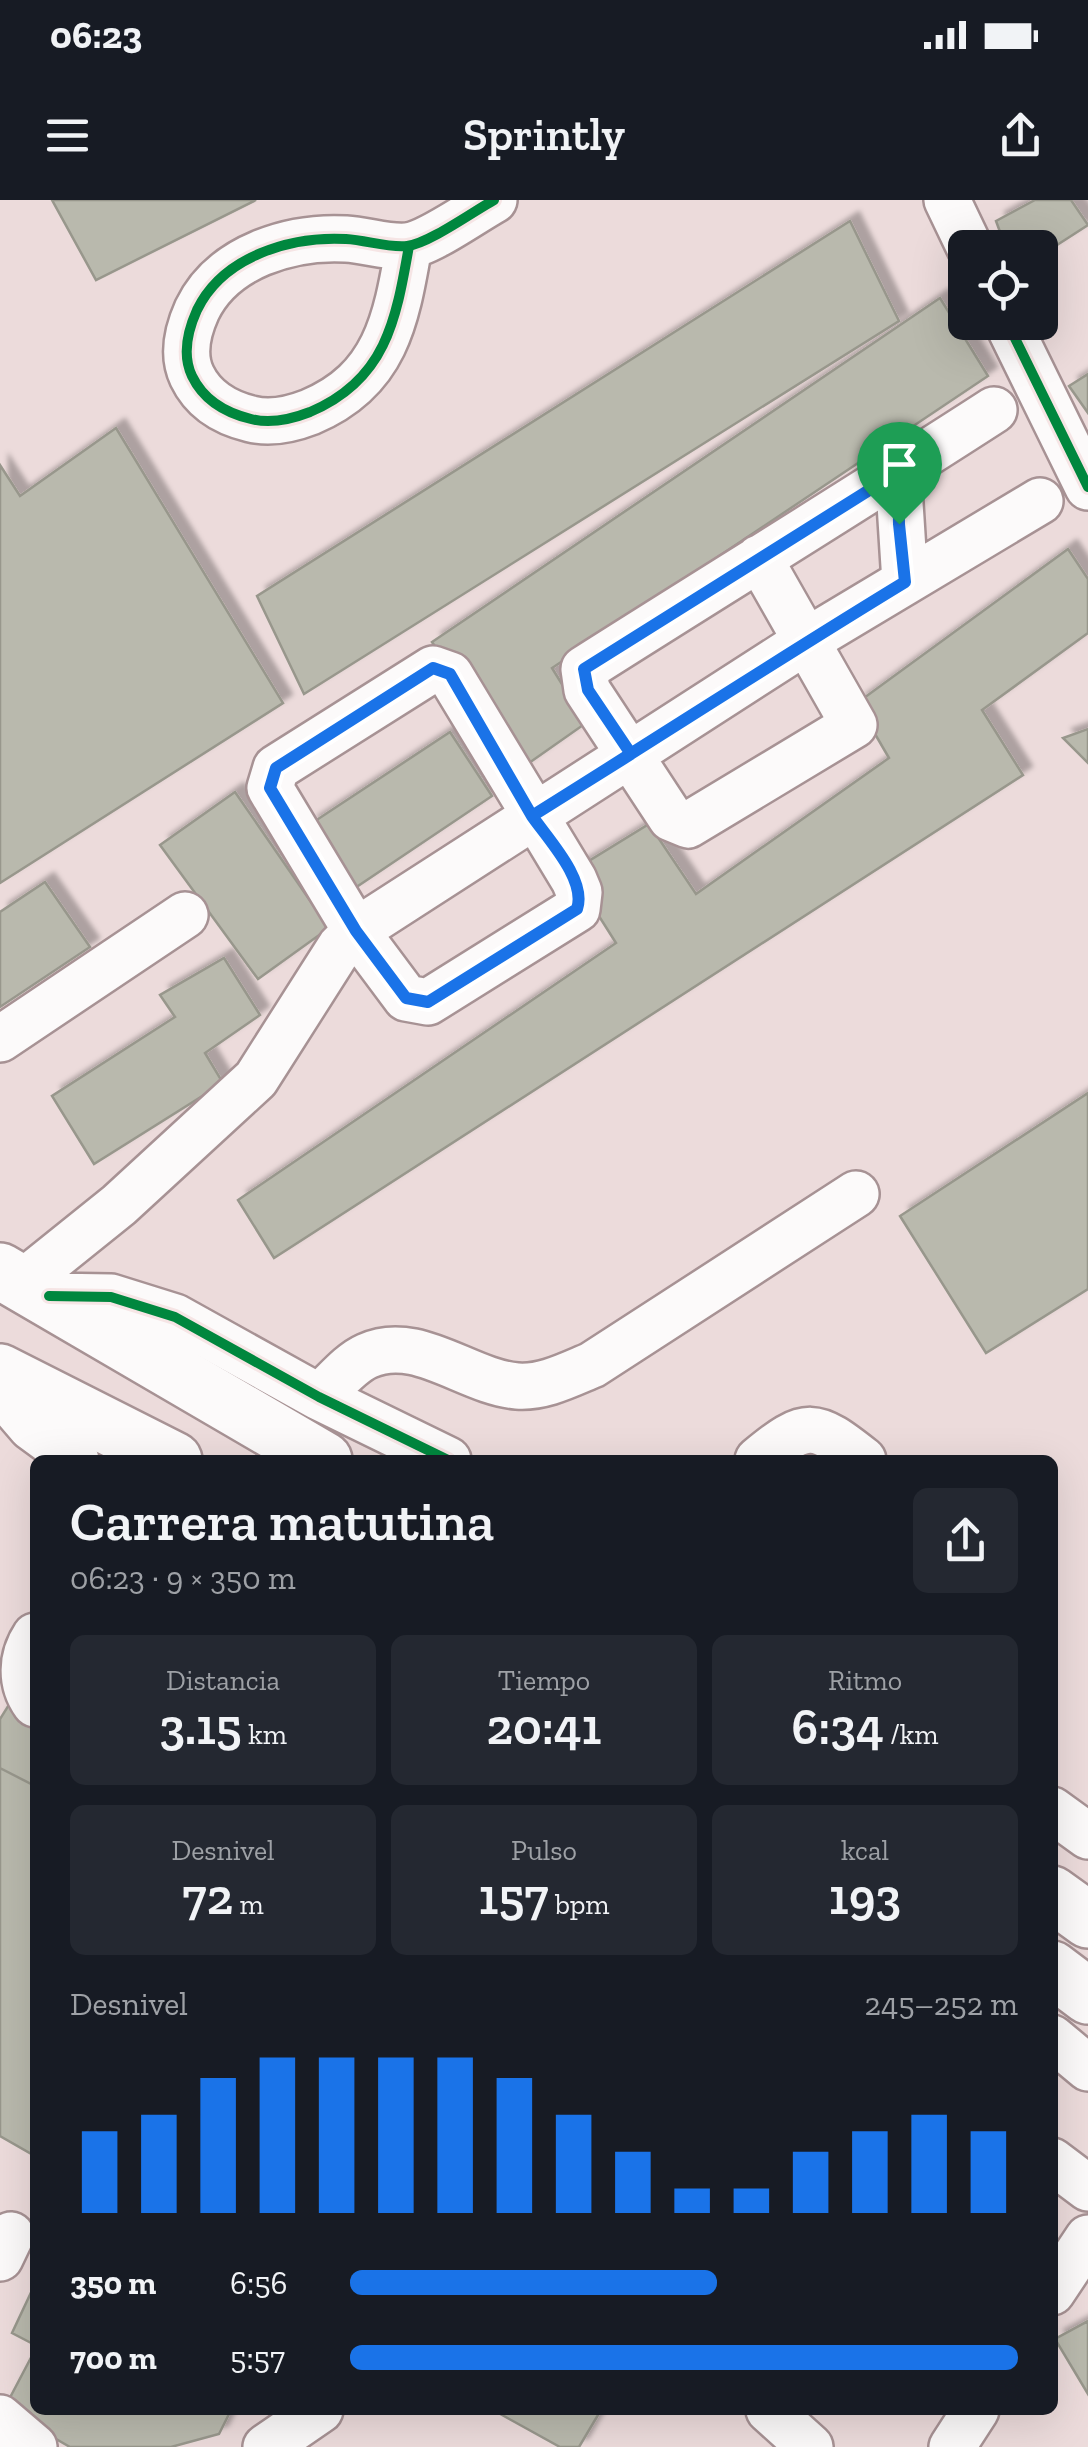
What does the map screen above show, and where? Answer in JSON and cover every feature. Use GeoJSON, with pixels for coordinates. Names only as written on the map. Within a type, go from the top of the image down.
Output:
{"type":"FeatureCollection","features":[{"type":"Feature","properties":{"kind":"main road"},"geometry":{"type":"LineString","coordinates":[[24,1283],[316,1455]]}},
{"type":"Feature","properties":{"kind":"main road"},"geometry":{"type":"LineString","coordinates":[[0,1372],[164,1455]]}},
{"type":"Feature","properties":{"kind":"main road"},"geometry":{"type":"LineString","coordinates":[[1058,1898],[1088,1920]]}},
{"type":"Feature","properties":{"kind":"main road"},"geometry":{"type":"LineString","coordinates":[[1058,1974],[1088,1996]]}},
{"type":"Feature","properties":{"kind":"street"},"geometry":{"type":"LineString","coordinates":[[409,246],[396,322],[375,361],[342,398],[294,419],[257,421],[223,412],[196,385],[189,369],[188,330],[202,300],[249,257],[295,241],[346,239],[409,246],[494,200]]}},
{"type":"Feature","properties":{"kind":"street"},"geometry":{"type":"LineString","coordinates":[[947,200],[961,230]]}},
{"type":"Feature","properties":{"kind":"street"},"geometry":{"type":"LineString","coordinates":[[1016,340],[1088,486]]}},
{"type":"Feature","properties":{"kind":"street"},"geometry":{"type":"LineString","coordinates":[[759,558],[850,712],[852,727],[688,825],[671,818],[588,690],[584,669],[759,558],[898,472],[994,410]]}},
{"type":"Feature","properties":{"kind":"street"},"geometry":{"type":"LineString","coordinates":[[898,472],[905,582]]}},
{"type":"Feature","properties":{"kind":"street"},"geometry":{"type":"LineString","coordinates":[[24,1283],[120,1204],[256,1079],[340,947],[356,931],[808,640],[1040,501]]}},
{"type":"Feature","properties":{"kind":"street"},"geometry":{"type":"LineString","coordinates":[[433,668],[450,674],[532,816],[580,892],[577,909],[428,1002],[406,998],[356,931],[270,788],[276,768],[433,668]]}},
{"type":"Feature","properties":{"kind":"street"},"geometry":{"type":"LineString","coordinates":[[0,1039],[185,916]]}},
{"type":"Feature","properties":{"kind":"street"},"geometry":{"type":"LineString","coordinates":[[319,1397],[362,1358],[390,1349],[426,1356],[489,1381],[519,1386],[546,1383],[592,1365],[856,1194]]}},
{"type":"Feature","properties":{"kind":"street"},"geometry":{"type":"LineString","coordinates":[[24,1283],[111,1297],[175,1317],[319,1397],[438,1455]]}},
{"type":"Feature","properties":{"kind":"street"},"geometry":{"type":"LineString","coordinates":[[0,1391],[32,1427],[69,1455]]}},
{"type":"Feature","properties":{"kind":"street"},"geometry":{"type":"LineString","coordinates":[[764,1455],[785,1437],[812,1428],[826,1431],[857,1455]]}},
{"type":"Feature","properties":{"kind":"street"},"geometry":{"type":"LineString","coordinates":[[0,1654],[7,1631],[30,1606]]}},
{"type":"Feature","properties":{"kind":"street"},"geometry":{"type":"LineString","coordinates":[[30,1649],[24,1664],[24,1681],[30,1694]]}},
{"type":"Feature","properties":{"kind":"street"},"geometry":{"type":"LineString","coordinates":[[0,1677],[8,1702],[30,1725]]}},
{"type":"Feature","properties":{"kind":"street"},"geometry":{"type":"LineString","coordinates":[[1058,1814],[1088,1836]]}},
{"type":"Feature","properties":{"kind":"street"},"geometry":{"type":"LineString","coordinates":[[1058,2043],[1088,2068]]}},
{"type":"Feature","properties":{"kind":"street"},"geometry":{"type":"LineString","coordinates":[[1058,2166],[1088,2188]]}},
{"type":"Feature","properties":{"kind":"street"},"geometry":{"type":"LineString","coordinates":[[1058,2283],[1088,2238]]}},
{"type":"Feature","properties":{"kind":"street"},"geometry":{"type":"LineString","coordinates":[[266,2447],[313,2415]]}},
{"type":"Feature","properties":{"kind":"street"},"geometry":{"type":"LineString","coordinates":[[775,2415],[810,2447]]}},
{"type":"Feature","properties":{"kind":"street"},"geometry":{"type":"LineString","coordinates":[[952,2447],[973,2415]]}},
{"type":"Feature","properties":{"kind":"street"},"geometry":{"type":"LineString","coordinates":[[0,2418],[34,2447]]}},
{"type":"Feature","properties":{"kind":"building"},"geometry":{"type":"Polygon","coordinates":[[[52,200],[256,200],[96,280],[52,200]]]}},
{"type":"Feature","properties":{"kind":"building"},"geometry":{"type":"Polygon","coordinates":[[[1035,200],[1071,200],[1088,225],[1058,244],[1058,230],[999,230],[996,221],[1035,200]]]}},
{"type":"Feature","properties":{"kind":"building"},"geometry":{"type":"Polygon","coordinates":[[[850,221],[899,321],[304,694],[257,596],[850,221]]]}},
{"type":"Feature","properties":{"kind":"building"},"geometry":{"type":"Polygon","coordinates":[[[940,298],[948,311],[948,340],[966,340],[988,376],[552,668],[586,723],[519,770],[432,642],[940,298]]]}},
{"type":"Feature","properties":{"kind":"building"},"geometry":{"type":"Polygon","coordinates":[[[1088,374],[1088,413],[1069,386],[1088,374]]]}},
{"type":"Feature","properties":{"kind":"building"},"geometry":{"type":"Polygon","coordinates":[[[116,428],[283,703],[0,883],[0,465],[20,496],[116,428]]]}},
{"type":"Feature","properties":{"kind":"building"},"geometry":{"type":"Polygon","coordinates":[[[1068,549],[1088,579],[1088,633],[982,710],[1023,775],[274,1258],[238,1200],[616,943],[571,872],[649,824],[696,894],[889,758],[857,703],[1068,549]]]}},
{"type":"Feature","properties":{"kind":"building"},"geometry":{"type":"Polygon","coordinates":[[[1088,729],[1088,763],[1063,738],[1088,729]]]}},
{"type":"Feature","properties":{"kind":"building"},"geometry":{"type":"Polygon","coordinates":[[[450,732],[492,796],[352,890],[309,825],[450,732]]]}},
{"type":"Feature","properties":{"kind":"building"},"geometry":{"type":"Polygon","coordinates":[[[235,792],[329,928],[258,979],[160,845],[235,792]]]}},
{"type":"Feature","properties":{"kind":"building"},"geometry":{"type":"Polygon","coordinates":[[[45,882],[90,947],[0,1007],[0,912],[45,882]]]}},
{"type":"Feature","properties":{"kind":"building"},"geometry":{"type":"Polygon","coordinates":[[[224,958],[260,1015],[205,1053],[223,1083],[94,1164],[52,1096],[175,1017],[160,995],[224,958]]]}},
{"type":"Feature","properties":{"kind":"building"},"geometry":{"type":"Polygon","coordinates":[[[1088,1093],[1088,1289],[986,1353],[900,1216],[1088,1093]]]}},
{"type":"Feature","properties":{"kind":"building"},"geometry":{"type":"Polygon","coordinates":[[[30,1671],[30,1783],[0,1768],[0,1719],[30,1671]]]}},
{"type":"Feature","properties":{"kind":"building"},"geometry":{"type":"Polygon","coordinates":[[[0,1768],[30,1783],[30,2153],[0,2136],[0,1768]]]}},
{"type":"Feature","properties":{"kind":"building"},"geometry":{"type":"Polygon","coordinates":[[[30,2295],[30,2342],[12,2333],[30,2295]]]}},
{"type":"Feature","properties":{"kind":"building"},"geometry":{"type":"Polygon","coordinates":[[[1088,2321],[1088,2394],[1058,2344],[1058,2337],[1088,2321]]]}},
{"type":"Feature","properties":{"kind":"building"},"geometry":{"type":"Polygon","coordinates":[[[30,2360],[30,2415],[228,2415],[219,2434],[171,2447],[70,2447],[4,2409],[30,2360]]]}},
{"type":"Feature","properties":{"kind":"building"},"geometry":{"type":"Polygon","coordinates":[[[502,2415],[598,2415],[579,2447],[560,2447],[502,2415]]]}},
{"type":"Feature","properties":{"kind":"cycle path"},"geometry":{"type":"LineString","coordinates":[[409,246],[399,299],[383,345],[356,383],[336,399],[296,417],[258,420],[225,409],[197,385],[187,351],[194,318],[209,291],[241,263],[303,241],[346,239],[392,246],[416,244],[494,200]]}},
{"type":"Feature","properties":{"kind":"cycle path"},"geometry":{"type":"LineString","coordinates":[[1016,340],[1088,487]]}},
{"type":"Feature","properties":{"kind":"cycle path"},"geometry":{"type":"LineString","coordinates":[[49,1296],[111,1297],[175,1317],[319,1397],[438,1455]]}},
{"type":"Feature","properties":{"kind":"route"},"geometry":{"type":"LineString","coordinates":[[899,524],[898,472],[584,669],[588,690],[631,754],[532,816],[580,892],[577,909],[428,1002],[416,1004],[406,998],[356,931],[270,788],[276,768],[433,668],[450,674],[532,816],[631,754],[808,640],[905,582],[899,524]]}}]}
